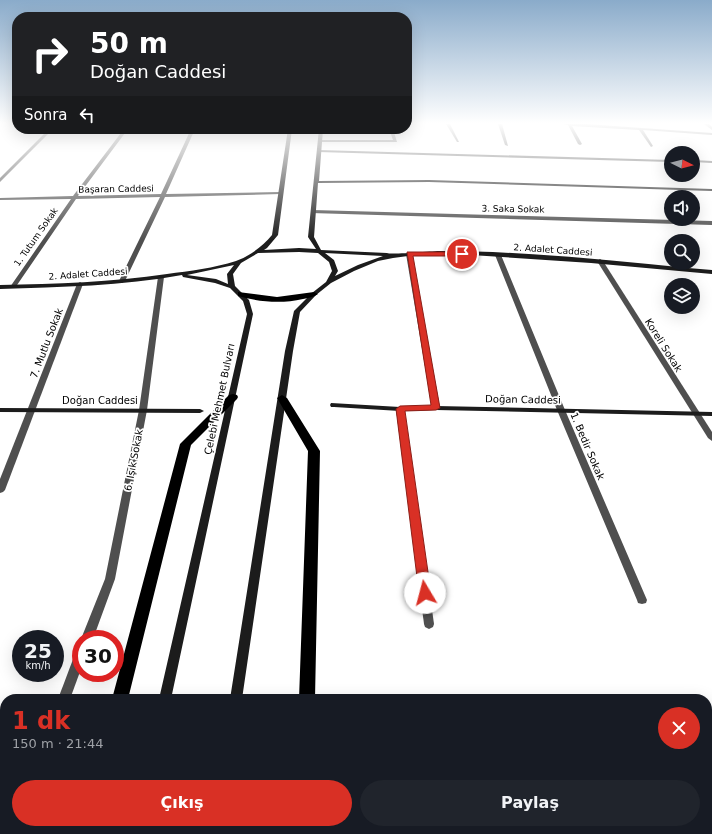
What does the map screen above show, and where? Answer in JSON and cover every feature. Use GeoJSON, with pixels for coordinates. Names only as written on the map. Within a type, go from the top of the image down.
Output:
{"type":"FeatureCollection","features":[{"type":"Feature","properties":{"kind":"highway"},"geometry":{"type":"LineString","coordinates":[[121,694],[186,444],[233,397]]}},
{"type":"Feature","properties":{"kind":"highway"},"geometry":{"type":"LineString","coordinates":[[282,398],[314,451],[307,694]]}},
{"type":"Feature","properties":{"kind":"main road"},"geometry":{"type":"LineString","coordinates":[[232,287],[230,274],[239,262],[265,247],[275,235],[285,163]]}},
{"type":"Feature","properties":{"kind":"main road"},"geometry":{"type":"LineString","coordinates":[[318,163],[311,237],[320,252],[332,260],[335,271],[328,283]]}},
{"type":"Feature","properties":{"kind":"main road"},"geometry":{"type":"LineString","coordinates":[[317,182],[429,182],[712,190]]}},
{"type":"Feature","properties":{"kind":"main road"},"geometry":{"type":"LineString","coordinates":[[254,253],[289,250],[392,256]]}},
{"type":"Feature","properties":{"kind":"main road","name":"2. Adalet Caddesi"},"geometry":{"type":"LineString","coordinates":[[392,256],[450,253],[498,255],[600,261],[712,272]]}},
{"type":"Feature","properties":{"kind":"main road"},"geometry":{"type":"LineString","coordinates":[[237,694],[289,351],[297,311],[314,294],[328,283],[345,273],[371,262],[392,256]]}},
{"type":"Feature","properties":{"kind":"main road","name":"2. Adalet Caddesi"},"geometry":{"type":"LineString","coordinates":[[0,287],[80,284],[161,277],[206,270],[239,262]]}},
{"type":"Feature","properties":{"kind":"main road","name":"Çelebi Mehmet Bulvarı"},"geometry":{"type":"LineString","coordinates":[[166,694],[233,397],[250,314],[246,300],[232,287],[216,281],[177,274]]}},
{"type":"Feature","properties":{"kind":"main road"},"geometry":{"type":"LineString","coordinates":[[241,294],[255,299],[294,300],[314,294]]}},
{"type":"Feature","properties":{"kind":"main road","name":"Doğan Caddesi"},"geometry":{"type":"LineString","coordinates":[[334,405],[400,409],[436,408],[561,410],[712,414]]}},
{"type":"Feature","properties":{"kind":"main road","name":"Doğan Caddesi"},"geometry":{"type":"LineString","coordinates":[[0,410],[200,411]]}},
{"type":"Feature","properties":{"kind":"street"},"geometry":{"type":"LineString","coordinates":[[0,181],[18,163]]}},
{"type":"Feature","properties":{"kind":"street","name":"1. Tutum Sokak"},"geometry":{"type":"LineString","coordinates":[[13,287],[74,198],[100,163]]}},
{"type":"Feature","properties":{"kind":"street"},"geometry":{"type":"LineString","coordinates":[[122,281],[178,163]]}},
{"type":"Feature","properties":{"kind":"street","name":"Başaran Caddesi"},"geometry":{"type":"LineString","coordinates":[[0,199],[280,193]]}},
{"type":"Feature","properties":{"kind":"street","name":"3. Saka Sokak"},"geometry":{"type":"LineString","coordinates":[[313,212],[712,223]]}},
{"type":"Feature","properties":{"kind":"street"},"geometry":{"type":"LineString","coordinates":[[409,254],[436,408]]}},
{"type":"Feature","properties":{"kind":"street","name":"1. Bedir Sokak"},"geometry":{"type":"LineString","coordinates":[[498,255],[561,410],[642,600]]}},
{"type":"Feature","properties":{"kind":"street","name":"Koreli Sokak"},"geometry":{"type":"LineString","coordinates":[[600,261],[712,438]]}},
{"type":"Feature","properties":{"kind":"street","name":"6. Işık Sokak"},"geometry":{"type":"LineString","coordinates":[[90,630],[110,579],[143,410],[161,277]]}},
{"type":"Feature","properties":{"kind":"street","name":"7. Mutlu Sokak"},"geometry":{"type":"LineString","coordinates":[[0,490],[80,284]]}},
{"type":"Feature","properties":{"kind":"street"},"geometry":{"type":"LineString","coordinates":[[400,409],[429,624]]}},
{"type":"Feature","properties":{"kind":"street"},"geometry":{"type":"LineString","coordinates":[[66,694],[72,678]]}},
{"type":"Feature","properties":{"kind":"route"},"geometry":{"type":"LineString","coordinates":[[425,593],[400,409],[436,408],[409,254],[462,254]]}}]}
